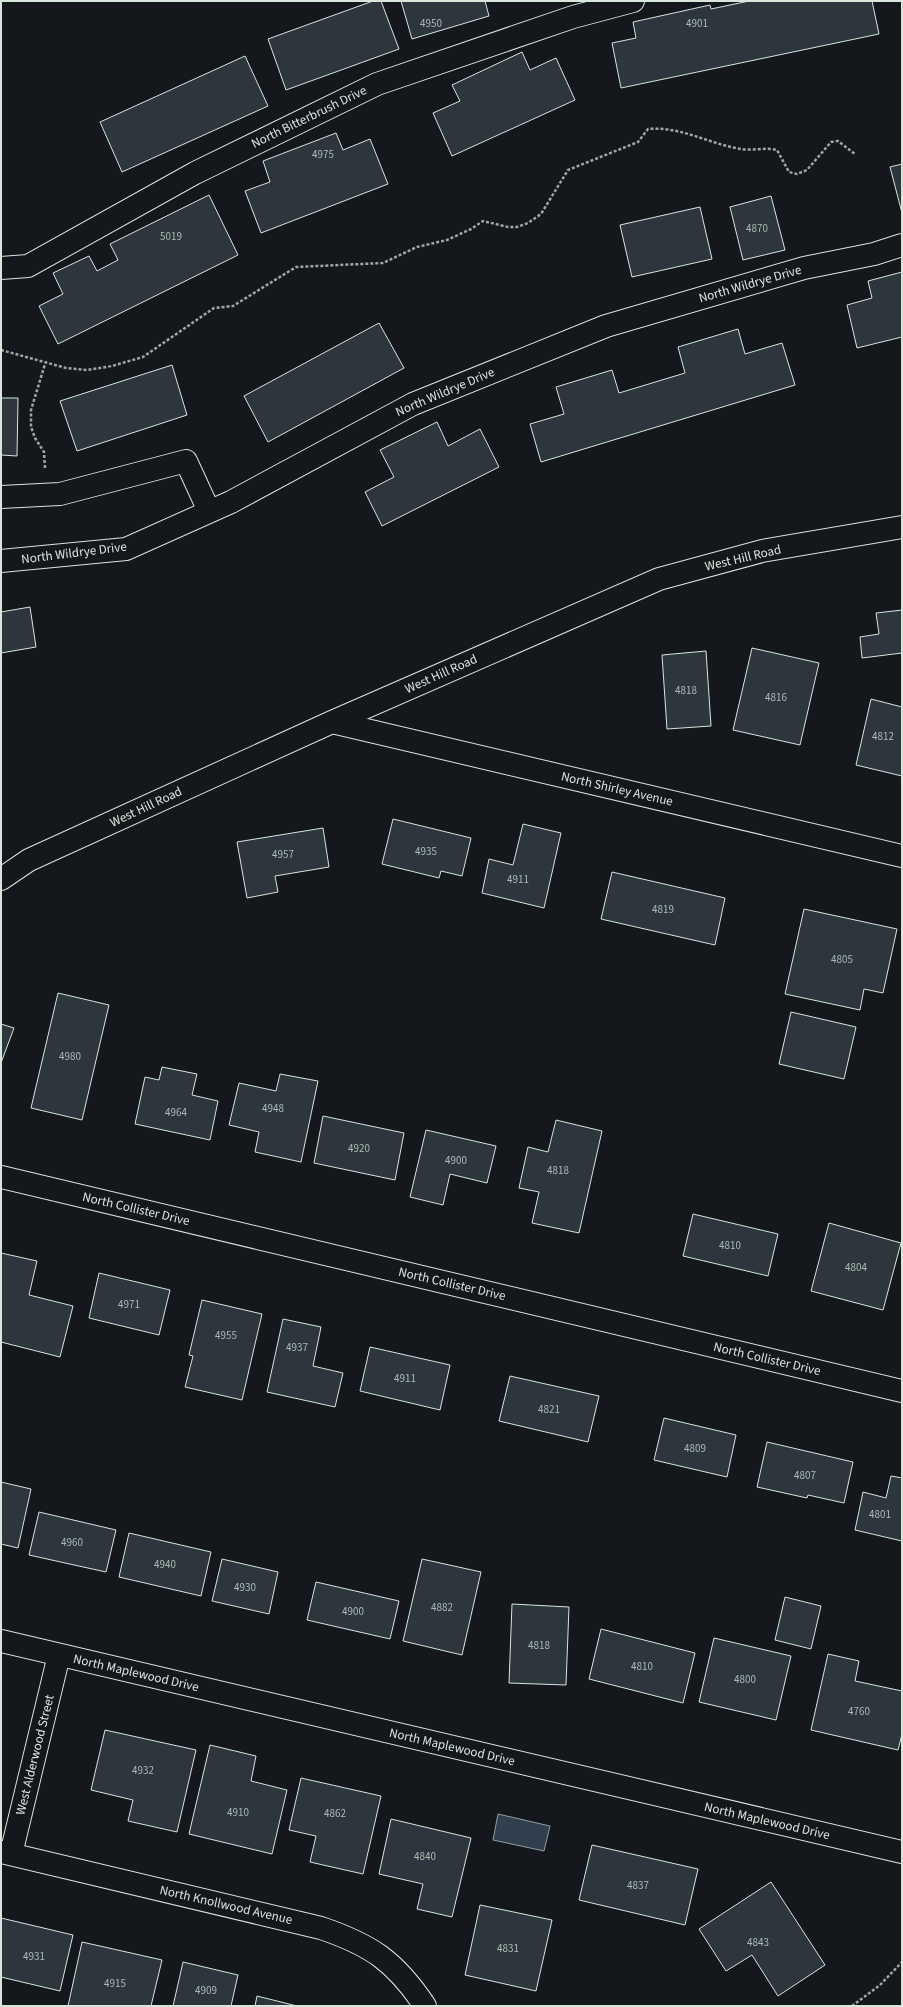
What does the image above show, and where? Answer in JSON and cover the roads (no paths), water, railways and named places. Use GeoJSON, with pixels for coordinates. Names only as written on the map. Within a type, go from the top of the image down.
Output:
{"type":"FeatureCollection","features":[{"type":"Feature","properties":{"kind":"street","name":"North Bitterbrush Drive"},"geometry":{"type":"LineString","coordinates":[[1,268],[28,266],[195,173],[378,84],[573,17],[633,1]]}},
{"type":"Feature","properties":{"kind":"street","name":"North Wildrye Drive"},"geometry":{"type":"LineString","coordinates":[[1,561],[126,549],[231,502],[413,404],[606,326],[804,268],[874,254],[902,245]]}},
{"type":"Feature","properties":{"kind":"street"},"geometry":{"type":"LineString","coordinates":[[1,497],[60,494],[186,461],[210,511]]}},
{"type":"Feature","properties":{"kind":"street","name":"West Hill Road"},"geometry":{"type":"LineString","coordinates":[[1,879],[29,860],[332,722],[659,579],[762,551],[902,528]]}},
{"type":"Feature","properties":{"kind":"street","name":"North Shirley Avenue"},"geometry":{"type":"LineString","coordinates":[[332,722],[902,856]]}},
{"type":"Feature","properties":{"kind":"street","name":"North Collister Drive"},"geometry":{"type":"LineString","coordinates":[[1,1177],[902,1391]]}},
{"type":"Feature","properties":{"kind":"street","name":"North Maplewood Drive"},"geometry":{"type":"LineString","coordinates":[[1,1641],[902,1852]]}},
{"type":"Feature","properties":{"kind":"street","name":"West Alderwood Street"},"geometry":{"type":"LineString","coordinates":[[6,1853],[59,1655]]}},
{"type":"Feature","properties":{"kind":"street","name":"North Knollwood Avenue"},"geometry":{"type":"LineString","coordinates":[[6,1853],[321,1928],[354,1940],[384,1958],[409,1982],[425,2006]]}},
{"type":"Feature","properties":{"kind":"water"},"geometry":{"type":"Polygon","coordinates":[[[498,1814],[550,1826],[544,1851],[493,1840],[498,1814]]]}}]}
